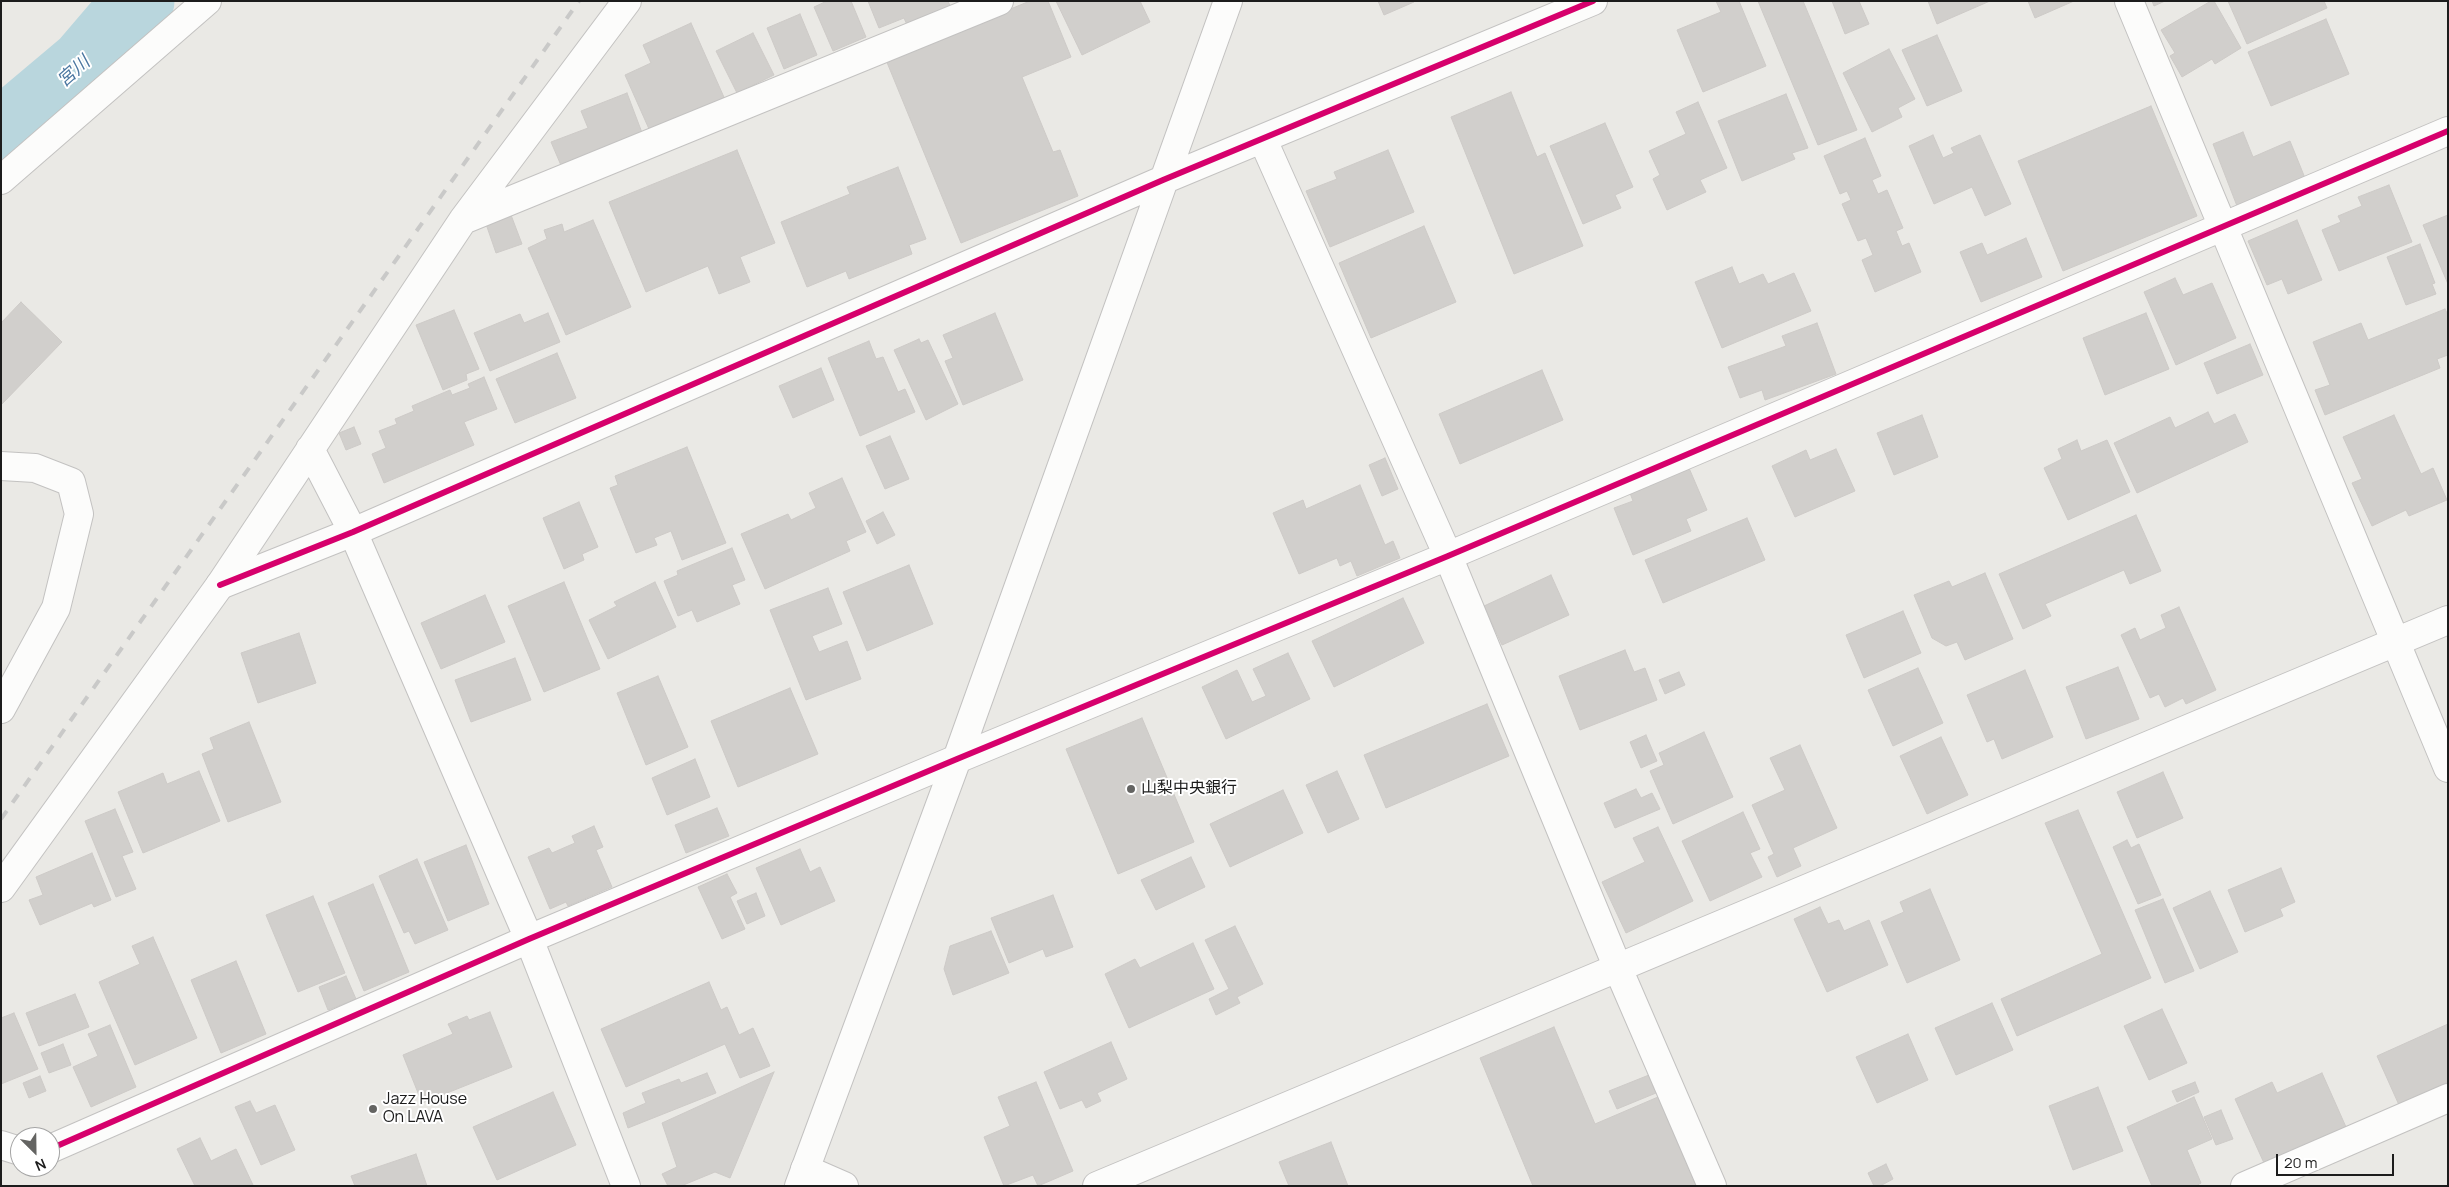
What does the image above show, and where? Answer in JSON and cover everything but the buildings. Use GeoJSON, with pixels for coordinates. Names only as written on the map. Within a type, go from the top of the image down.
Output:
{"type":"FeatureCollection","features":[{"type":"Feature","properties":{"kind":"street"},"geometry":{"type":"LineString","coordinates":[[1,180],[206,1]]}},
{"type":"Feature","properties":{"kind":"street"},"geometry":{"type":"LineString","coordinates":[[1,888],[220,585],[464,220],[627,1]]}},
{"type":"Feature","properties":{"kind":"street"},"geometry":{"type":"LineString","coordinates":[[464,220],[998,1]]}},
{"type":"Feature","properties":{"kind":"street"},"geometry":{"type":"LineString","coordinates":[[844,1186],[802,1178],[957,758],[1228,1]]}},
{"type":"Feature","properties":{"kind":"street"},"geometry":{"type":"LineString","coordinates":[[220,585],[353,532],[1163,180],[1263,140],[1592,1]]}},
{"type":"Feature","properties":{"kind":"street"},"geometry":{"type":"LineString","coordinates":[[2129,1],[2448,768]]}},
{"type":"Feature","properties":{"kind":"street"},"geometry":{"type":"LineString","coordinates":[[60,1145],[529,939],[957,758],[1448,556],[2224,228],[2448,131]]}},
{"type":"Feature","properties":{"kind":"street"},"geometry":{"type":"LineString","coordinates":[[1263,140],[1448,556],[1617,966],[1712,1186]]}},
{"type":"Feature","properties":{"kind":"street"},"geometry":{"type":"LineString","coordinates":[[310,449],[353,532],[529,939],[626,1186]]}},
{"type":"Feature","properties":{"kind":"street"},"geometry":{"type":"LineString","coordinates":[[1,466],[35,468],[71,482],[79,514],[56,608],[1,709]]}},
{"type":"Feature","properties":{"kind":"street"},"geometry":{"type":"LineString","coordinates":[[1097,1186],[1617,966],[2448,620]]}},
{"type":"Feature","properties":{"kind":"street"},"geometry":{"type":"LineString","coordinates":[[2246,1186],[2448,1098]]}},
{"type":"Feature","properties":{"kind":"waterway","name":"宮川"},"geometry":{"type":"LineString","coordinates":[[1,135],[85,64],[139,1]]}},
{"type":"Feature","properties":{"kind":"railway"},"geometry":{"type":"LineString","coordinates":[[1,819],[579,1]]}},
{"type":"Feature","properties":{"kind":"cycle path"},"geometry":{"type":"LineString","coordinates":[[220,585],[353,532],[1163,180],[1593,1]]}},
{"type":"Feature","properties":{"kind":"cycle path"},"geometry":{"type":"LineString","coordinates":[[60,1145],[529,939],[957,759],[1448,556],[2448,131]]}},
{"type":"Feature","properties":{"kind":"place","name":"山梨中央銀行"},"geometry":{"type":"Point","coordinates":[1131,789]}},
{"type":"Feature","properties":{"kind":"place","name":"Jazz House On LAVA"},"geometry":{"type":"Point","coordinates":[373,1109]}}]}
